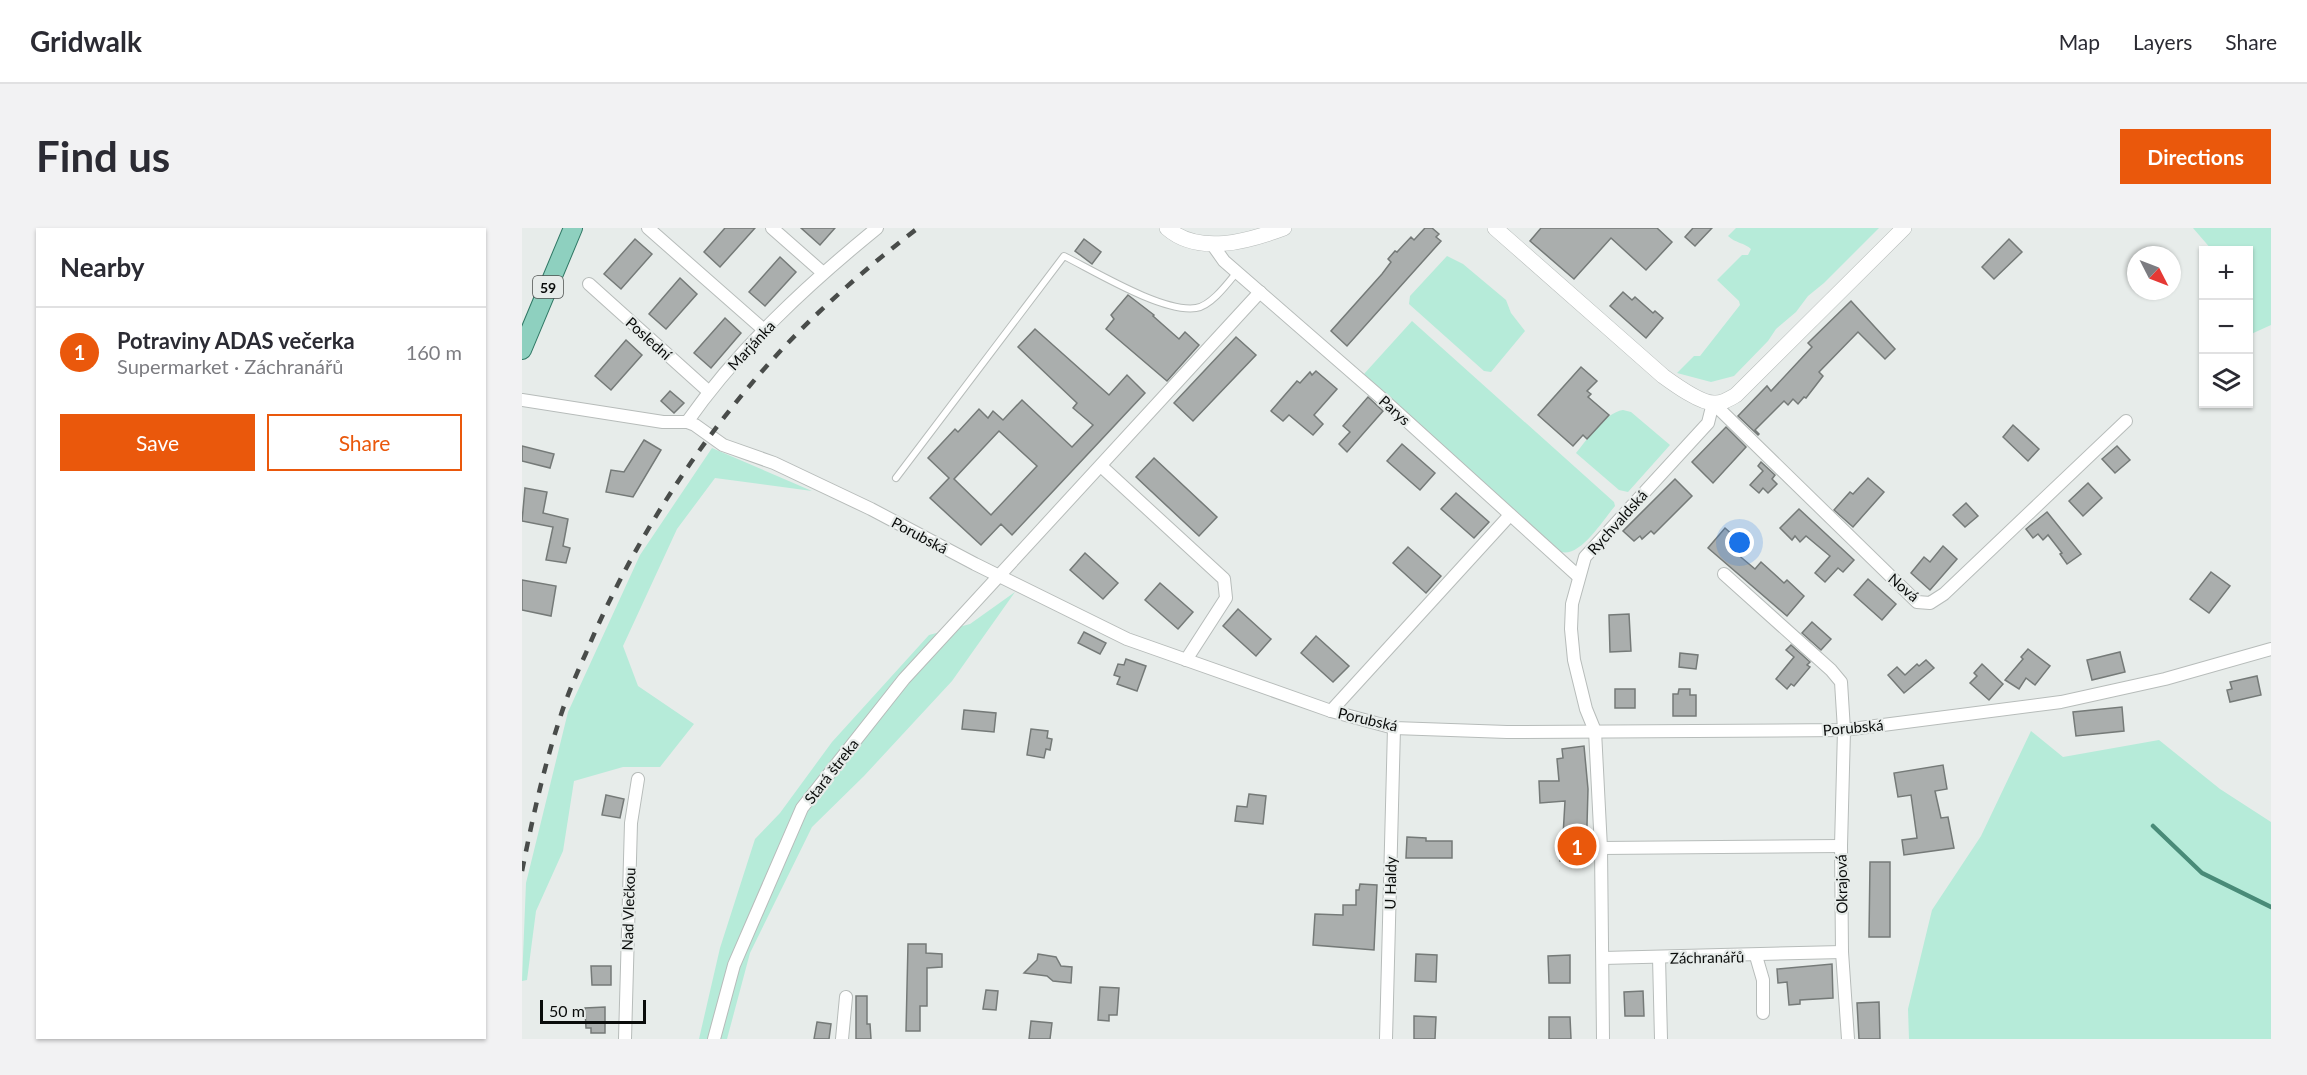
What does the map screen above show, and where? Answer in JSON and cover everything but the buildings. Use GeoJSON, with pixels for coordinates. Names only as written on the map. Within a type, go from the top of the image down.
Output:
{"type":"FeatureCollection","features":[{"type":"Feature","properties":{"kind":"main road","name":"59"},"geometry":{"type":"LineString","coordinates":[[522,350],[573,228]]}},
{"type":"Feature","properties":{"kind":"street"},"geometry":{"type":"LineString","coordinates":[[648,228],[764,330]]}},
{"type":"Feature","properties":{"kind":"street"},"geometry":{"type":"LineString","coordinates":[[772,228],[822,272]]}},
{"type":"Feature","properties":{"kind":"street","name":"Marjánka"},"geometry":{"type":"LineString","coordinates":[[687,422],[708,391],[764,330],[822,272],[877,228]]}},
{"type":"Feature","properties":{"kind":"street"},"geometry":{"type":"LineString","coordinates":[[1167,228],[1176,236],[1212,244],[1246,242],[1284,228]]}},
{"type":"Feature","properties":{"kind":"street"},"geometry":{"type":"LineString","coordinates":[[1495,228],[1663,376],[1694,395],[1713,403],[1725,401],[1736,395],[1904,228]]}},
{"type":"Feature","properties":{"kind":"street","name":"Parys"},"geometry":{"type":"LineString","coordinates":[[1212,244],[1224,261],[1237,273],[1386,402],[1578,576]]}},
{"type":"Feature","properties":{"kind":"street","name":"Poslední"},"geometry":{"type":"LineString","coordinates":[[589,284],[708,391]]}},
{"type":"Feature","properties":{"kind":"street","name":"Stará štreka"},"geometry":{"type":"LineString","coordinates":[[714,1039],[734,965],[802,808],[904,679],[1260,292]]}},
{"type":"Feature","properties":{"kind":"street","name":"Porubská"},"geometry":{"type":"LineString","coordinates":[[522,400],[663,422],[687,422],[695,425],[723,445],[774,463],[871,508],[1127,639],[1331,711],[1394,728],[1507,732],[1844,730],[2061,702],[2166,679],[2271,649]]}},
{"type":"Feature","properties":{"kind":"street","name":"Nová"},"geometry":{"type":"LineString","coordinates":[[1713,403],[1917,602],[1930,603],[1944,594],[2127,421]]}},
{"type":"Feature","properties":{"kind":"street","name":"Rychvaldská"},"geometry":{"type":"LineString","coordinates":[[1595,731],[1586,709],[1574,660],[1571,621],[1578,576],[1585,557],[1708,423],[1713,403]]}},
{"type":"Feature","properties":{"kind":"street"},"geometry":{"type":"LineString","coordinates":[[1101,466],[1224,579],[1226,598],[1186,660]]}},
{"type":"Feature","properties":{"kind":"street"},"geometry":{"type":"LineString","coordinates":[[1331,711],[1510,515]]}},
{"type":"Feature","properties":{"kind":"street"},"geometry":{"type":"LineString","coordinates":[[1724,574],[1831,670],[1841,682],[1844,730]]}},
{"type":"Feature","properties":{"kind":"street","name":"U Haldy"},"geometry":{"type":"LineString","coordinates":[[1386,1039],[1394,728]]}},
{"type":"Feature","properties":{"kind":"street","name":"Okrajová"},"geometry":{"type":"LineString","coordinates":[[1844,730],[1841,846],[1842,952],[1848,1039]]}},
{"type":"Feature","properties":{"kind":"street"},"geometry":{"type":"LineString","coordinates":[[1595,731],[1601,848],[1603,1039]]}},
{"type":"Feature","properties":{"kind":"street","name":"Nad Vlečkou"},"geometry":{"type":"LineString","coordinates":[[625,1039],[631,823],[638,779]]}},
{"type":"Feature","properties":{"kind":"street"},"geometry":{"type":"LineString","coordinates":[[1601,848],[1841,846]]}},
{"type":"Feature","properties":{"kind":"street","name":"Záchranářů"},"geometry":{"type":"LineString","coordinates":[[1603,958],[1756,956],[1842,952]]}},
{"type":"Feature","properties":{"kind":"street","name":"Záchranářů"},"geometry":{"type":"LineString","coordinates":[[1756,956],[1763,980],[1763,1013]]}},
{"type":"Feature","properties":{"kind":"street","name":"Záchranářů"},"geometry":{"type":"LineString","coordinates":[[1659,957],[1661,1039]]}},
{"type":"Feature","properties":{"kind":"street"},"geometry":{"type":"LineString","coordinates":[[842,1039],[846,997]]}},
{"type":"Feature","properties":{"kind":"lane"},"geometry":{"type":"LineString","coordinates":[[896,478],[1064,256],[1159,303],[1197,308],[1215,297],[1237,273]]}},
{"type":"Feature","properties":{"kind":"green space"},"geometry":{"type":"Polygon","coordinates":[[[1736,228],[1879,228],[1808,296],[1796,312],[1776,329],[1768,341],[1734,376],[1711,382],[1677,373],[1694,356],[1700,356],[1740,305],[1739,301],[1717,280],[1742,255],[1748,255],[1751,249],[1728,236],[1736,228]]]}},
{"type":"Feature","properties":{"kind":"green space"},"geometry":{"type":"Polygon","coordinates":[[[2193,228],[2271,228],[2271,325],[2253,333],[2253,246],[2209,246],[2193,228]]]}},
{"type":"Feature","properties":{"kind":"green space"},"geometry":{"type":"Polygon","coordinates":[[[1447,256],[1463,264],[1506,300],[1511,313],[1525,331],[1491,372],[1484,371],[1409,304],[1410,296],[1447,256]]]}},
{"type":"Feature","properties":{"kind":"green space"},"geometry":{"type":"Polygon","coordinates":[[[1412,321],[1614,502],[1615,506],[1583,544],[1569,552],[1561,552],[1364,374],[1412,321]]]}},
{"type":"Feature","properties":{"kind":"green space"},"geometry":{"type":"Polygon","coordinates":[[[1623,410],[1631,412],[1670,445],[1628,492],[1619,490],[1576,453],[1603,421],[1623,410]]]}},
{"type":"Feature","properties":{"kind":"green space"},"geometry":{"type":"Polygon","coordinates":[[[712,448],[812,491],[715,478],[677,529],[623,646],[638,686],[694,724],[660,767],[623,767],[574,781],[563,851],[536,911],[527,980],[522,981],[526,883],[568,712],[640,555],[712,448]]]}},
{"type":"Feature","properties":{"kind":"green space"},"geometry":{"type":"Polygon","coordinates":[[[1015,592],[952,681],[864,776],[812,827],[750,953],[727,1039],[699,1039],[720,948],[755,839],[780,813],[832,742],[929,635],[970,624],[1015,592]]]}},
{"type":"Feature","properties":{"kind":"green space"},"geometry":{"type":"Polygon","coordinates":[[[2031,731],[2063,757],[2159,740],[2220,789],[2271,822],[2271,1039],[1909,1039],[1908,1009],[1932,910],[1981,836],[2031,731]]]}},
{"type":"Feature","properties":{"kind":"waterway"},"geometry":{"type":"LineString","coordinates":[[2153,826],[2202,873],[2271,907]]}},
{"type":"Feature","properties":{"kind":"railway"},"geometry":{"type":"LineString","coordinates":[[522,871],[543,777],[568,695],[607,605],[659,511],[722,420],[793,337],[852,282],[918,228]]}},
{"type":"Feature","properties":{"kind":"place","name":"Potraviny ADAS večerka"},"geometry":{"type":"Point","coordinates":[1577,846]}}]}
